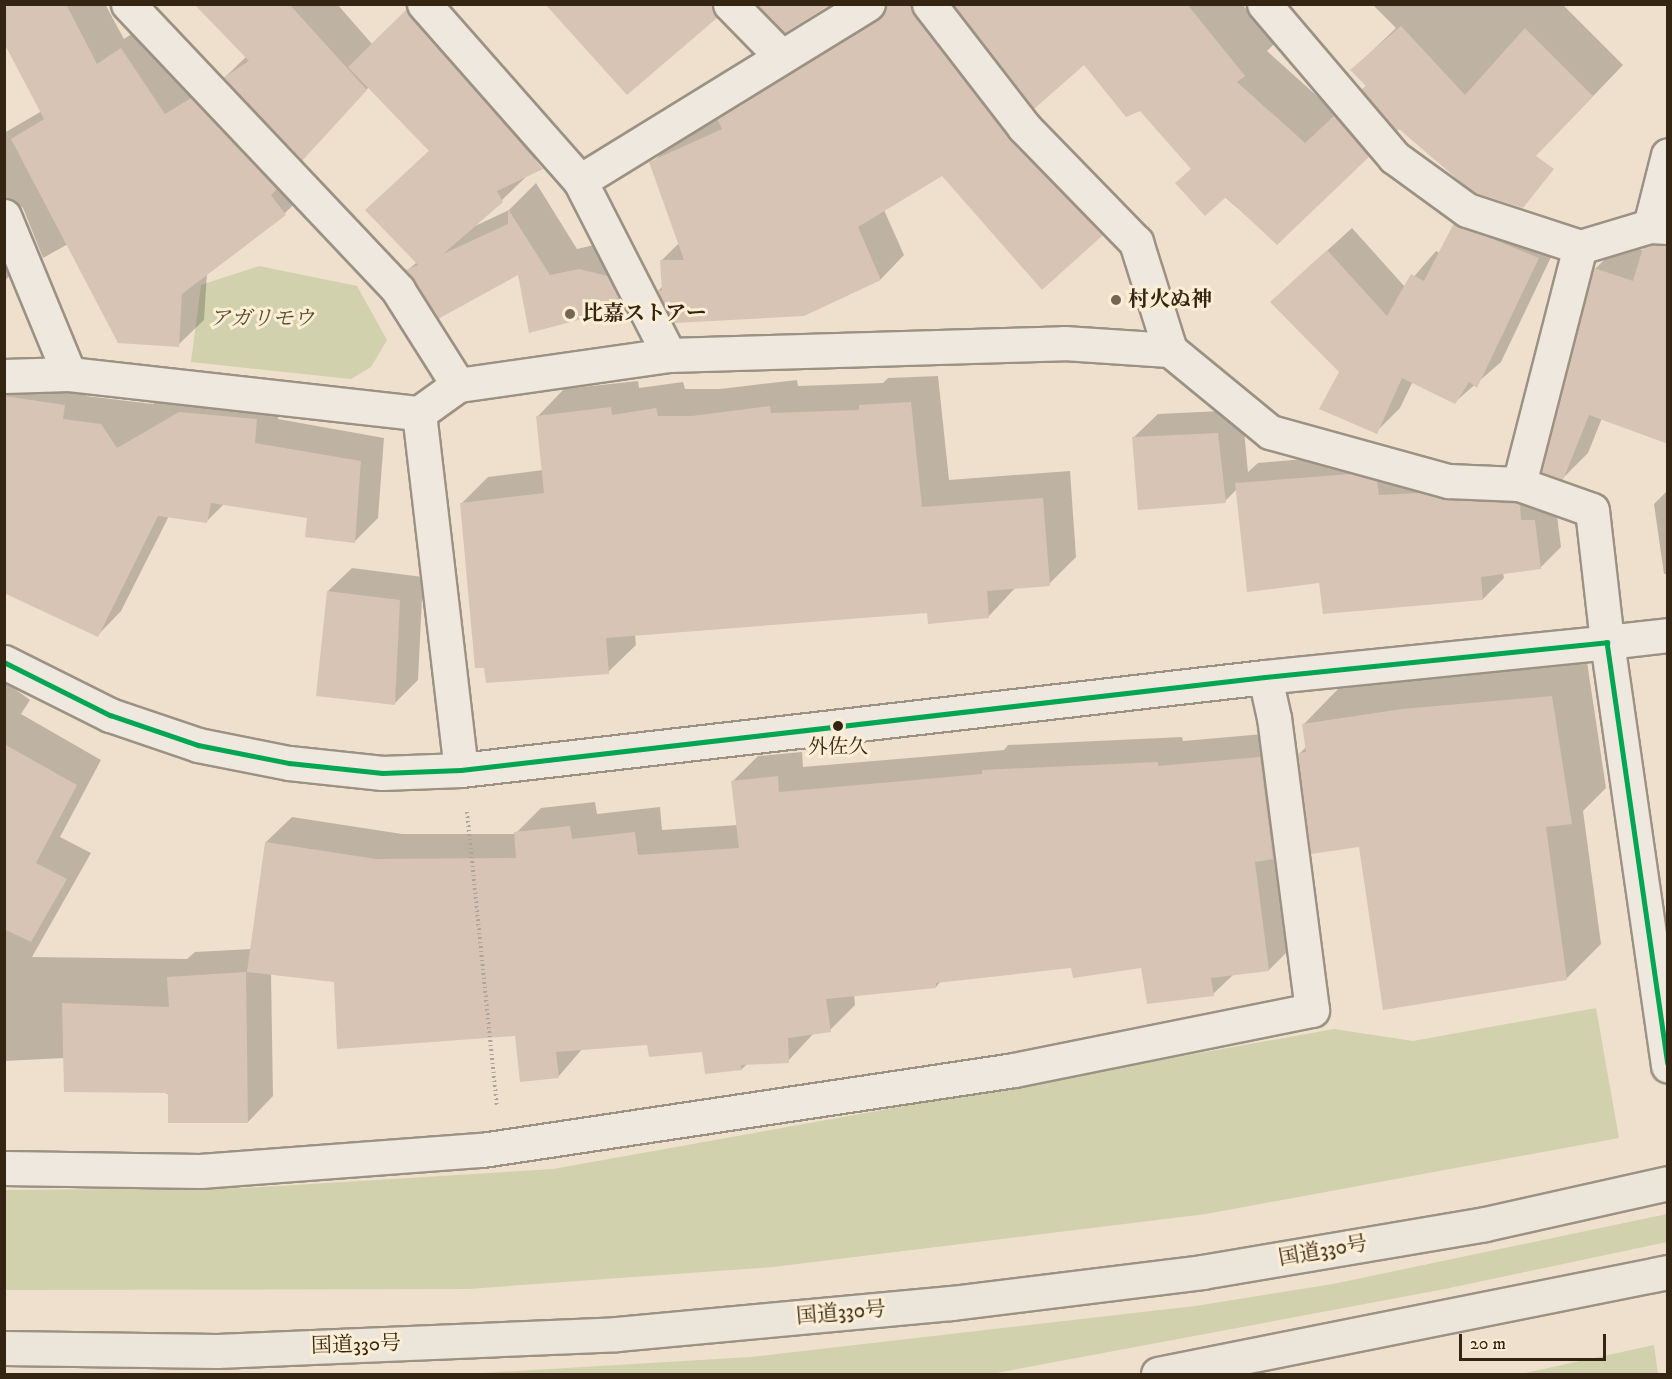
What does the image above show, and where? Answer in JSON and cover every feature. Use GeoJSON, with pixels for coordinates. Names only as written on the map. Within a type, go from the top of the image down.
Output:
{"type":"FeatureCollection","features":[{"type":"Feature","properties":{"kind":"highway","name":"国道330号"},"geometry":{"type":"LineString","coordinates":[[4,1348],[218,1363],[617,1334],[951,1303],[1249,1264],[1485,1224],[1668,1184]]}},
{"type":"Feature","properties":{"kind":"highway"},"geometry":{"type":"LineString","coordinates":[[1158,1374],[1668,1272]]}},
{"type":"Feature","properties":{"kind":"street"},"geometry":{"type":"LineString","coordinates":[[128,4],[398,290],[458,385]]}},
{"type":"Feature","properties":{"kind":"street"},"geometry":{"type":"LineString","coordinates":[[424,4],[580,181],[669,355]]}},
{"type":"Feature","properties":{"kind":"street"},"geometry":{"type":"LineString","coordinates":[[730,4],[782,56]]}},
{"type":"Feature","properties":{"kind":"street"},"geometry":{"type":"LineString","coordinates":[[580,181],[868,4]]}},
{"type":"Feature","properties":{"kind":"street"},"geometry":{"type":"LineString","coordinates":[[929,4],[1024,127],[1136,242],[1170,350],[1270,432],[1448,481],[1519,484],[1592,510],[1607,642],[1668,1066]]}},
{"type":"Feature","properties":{"kind":"street"},"geometry":{"type":"LineString","coordinates":[[1264,4],[1395,157],[1467,210],[1580,247],[1659,226],[1668,155]]}},
{"type":"Feature","properties":{"kind":"street"},"geometry":{"type":"LineString","coordinates":[[4,216],[69,374]]}},
{"type":"Feature","properties":{"kind":"street"},"geometry":{"type":"LineString","coordinates":[[1519,484],[1580,247]]}},
{"type":"Feature","properties":{"kind":"street"},"geometry":{"type":"LineString","coordinates":[[4,376],[69,374],[418,413],[458,385],[669,355],[1065,343],[1170,350]]}},
{"type":"Feature","properties":{"kind":"street"},"geometry":{"type":"LineString","coordinates":[[418,413],[461,770]]}},
{"type":"Feature","properties":{"kind":"street"},"geometry":{"type":"LineString","coordinates":[[4,662],[110,715],[198,745],[289,763],[382,773],[461,770],[1265,677],[1668,635]]}},
{"type":"Feature","properties":{"kind":"street"},"geometry":{"type":"LineString","coordinates":[[4,1168],[200,1171],[501,1147],[1014,1070],[1312,1010],[1274,718],[1265,677]]}},
{"type":"Feature","properties":{"kind":"path"},"geometry":{"type":"LineString","coordinates":[[461,770],[501,1147]]}},
{"type":"Feature","properties":{"kind":"green space","name":"アガリモウ"},"geometry":{"type":"Polygon","coordinates":[[[259,266],[357,286],[387,340],[371,367],[351,379],[191,362],[201,285],[259,266]]]}},
{"type":"Feature","properties":{"kind":"green space"},"geometry":{"type":"Polygon","coordinates":[[[1596,1008],[1619,1138],[1206,1214],[773,1267],[468,1289],[5,1290],[5,1190],[244,1188],[553,1169],[1334,1029],[1413,1041],[1596,1008]]]}},
{"type":"Feature","properties":{"kind":"green space"},"geometry":{"type":"Polygon","coordinates":[[[1667,1214],[1667,1242],[1445,1289],[991,1374],[465,1374],[751,1357],[1195,1306],[1333,1284],[1667,1214]]]}},
{"type":"Feature","properties":{"kind":"green space"},"geometry":{"type":"Polygon","coordinates":[[[1654,1345],[1658,1374],[1520,1374],[1654,1345]]]}},
{"type":"Feature","properties":{"kind":"building"},"geometry":{"type":"Polygon","coordinates":[[[4,4],[66,4],[97,64],[121,48],[165,114],[191,98],[277,189],[271,195],[286,215],[182,294],[179,347],[118,343],[11,139],[44,119],[4,43],[4,4]]]}},
{"type":"Feature","properties":{"kind":"building"},"geometry":{"type":"Polygon","coordinates":[[[194,4],[289,4],[367,90],[302,161],[223,78],[249,61],[194,4]]]}},
{"type":"Feature","properties":{"kind":"building"},"geometry":{"type":"Polygon","coordinates":[[[545,4],[712,4],[717,18],[627,95],[545,4]]]}},
{"type":"Feature","properties":{"kind":"building"},"geometry":{"type":"Polygon","coordinates":[[[757,4],[831,4],[785,33],[757,4]]]}},
{"type":"Feature","properties":{"kind":"building"},"geometry":{"type":"Polygon","coordinates":[[[887,4],[911,4],[914,15],[1009,138],[1103,235],[1042,290],[942,176],[858,227],[881,280],[804,316],[674,323],[657,290],[662,291],[660,260],[684,260],[649,162],[722,129],[717,119],[878,20],[887,4]]]}},
{"type":"Feature","properties":{"kind":"building"},"geometry":{"type":"Polygon","coordinates":[[[953,4],[1187,4],[1245,76],[1237,82],[1305,143],[1334,116],[1369,157],[1277,245],[1226,197],[1205,216],[1175,183],[1191,169],[1140,111],[1126,117],[1084,65],[1034,109],[953,4]]]}},
{"type":"Feature","properties":{"kind":"building"},"geometry":{"type":"Polygon","coordinates":[[[406,10],[543,169],[497,191],[503,202],[443,254],[508,224],[508,209],[550,275],[579,269],[608,276],[624,308],[529,333],[518,275],[438,319],[406,270],[418,265],[365,210],[429,151],[348,67],[406,10]]]}},
{"type":"Feature","properties":{"kind":"building"},"geometry":{"type":"Polygon","coordinates":[[[1401,26],[1465,95],[1525,28],[1593,96],[1536,156],[1554,169],[1523,208],[1476,193],[1463,184],[1399,129],[1397,131],[1362,90],[1366,86],[1350,70],[1401,26]]]}},
{"type":"Feature","properties":{"kind":"building"},"geometry":{"type":"Polygon","coordinates":[[[1454,223],[1539,258],[1477,388],[1469,382],[1455,404],[1402,378],[1377,434],[1319,409],[1339,372],[1270,302],[1327,250],[1387,316],[1411,274],[1424,281],[1454,223]]]}},
{"type":"Feature","properties":{"kind":"building"},"geometry":{"type":"Polygon","coordinates":[[[1652,245],[1668,246],[1668,444],[1589,415],[1563,480],[1541,472],[1594,268],[1633,281],[1643,248],[1652,245]]]}},
{"type":"Feature","properties":{"kind":"building"},"geometry":{"type":"Polygon","coordinates":[[[4,396],[65,405],[63,419],[101,424],[117,448],[179,412],[257,419],[255,443],[361,461],[355,543],[305,537],[307,518],[211,503],[207,523],[158,516],[98,637],[4,593],[4,396]]]}},
{"type":"Feature","properties":{"kind":"building"},"geometry":{"type":"Polygon","coordinates":[[[911,402],[922,507],[1043,498],[1050,586],[987,591],[989,618],[928,624],[927,613],[606,638],[609,674],[486,683],[484,668],[475,668],[460,503],[544,493],[536,416],[611,407],[612,415],[656,408],[658,416],[692,416],[770,406],[771,413],[859,410],[859,405],[911,402]]]}},
{"type":"Feature","properties":{"kind":"building"},"geometry":{"type":"Polygon","coordinates":[[[1218,433],[1226,503],[1138,510],[1132,437],[1218,433]]]}},
{"type":"Feature","properties":{"kind":"building"},"geometry":{"type":"Polygon","coordinates":[[[1351,474],[1377,481],[1379,495],[1420,493],[1447,500],[1520,504],[1521,520],[1535,520],[1541,569],[1481,577],[1483,600],[1323,614],[1319,583],[1247,592],[1235,483],[1351,474]]]}},
{"type":"Feature","properties":{"kind":"building"},"geometry":{"type":"Polygon","coordinates":[[[327,591],[400,600],[395,705],[316,696],[327,591]]]}},
{"type":"Feature","properties":{"kind":"building"},"geometry":{"type":"Polygon","coordinates":[[[1552,696],[1572,824],[1546,827],[1567,980],[1383,1010],[1359,847],[1311,854],[1298,753],[1306,752],[1302,724],[1402,709],[1552,696]]]}},
{"type":"Feature","properties":{"kind":"building"},"geometry":{"type":"Polygon","coordinates":[[[4,744],[77,785],[36,863],[67,879],[31,942],[4,929],[4,744]]]}},
{"type":"Feature","properties":{"kind":"building"},"geometry":{"type":"Polygon","coordinates":[[[1260,757],[1273,859],[1255,862],[1269,971],[1211,978],[1214,996],[1147,1004],[1141,968],[1073,978],[1071,968],[936,983],[936,988],[826,999],[831,1032],[788,1038],[789,1063],[741,1065],[742,1070],[705,1074],[702,1052],[649,1057],[647,1045],[556,1052],[559,1078],[520,1082],[515,1036],[337,1049],[334,982],[247,972],[265,842],[376,859],[516,858],[514,832],[570,826],[572,839],[635,832],[638,855],[739,848],[731,781],[778,776],[779,792],[982,774],[982,770],[1158,762],[1158,766],[1260,757]]]}},
{"type":"Feature","properties":{"kind":"building"},"geometry":{"type":"Polygon","coordinates":[[[246,972],[248,1123],[168,1123],[168,1093],[64,1092],[62,1003],[169,1007],[167,977],[246,972]]]}},
{"type":"Feature","properties":{"kind":"transit line"},"geometry":{"type":"LineString","coordinates":[[4,662],[110,715],[198,745],[289,763],[382,773],[461,770],[1265,677],[1607,642],[1668,1063]]}},
{"type":"Feature","properties":{"kind":"place","name":"村火ぬ神"},"geometry":{"type":"Point","coordinates":[1116,300]}},
{"type":"Feature","properties":{"kind":"place","name":"比嘉ストアー"},"geometry":{"type":"Point","coordinates":[570,314]}},
{"type":"Feature","properties":{"kind":"place","name":"外佐久"},"geometry":{"type":"Point","coordinates":[838,726]}}]}
